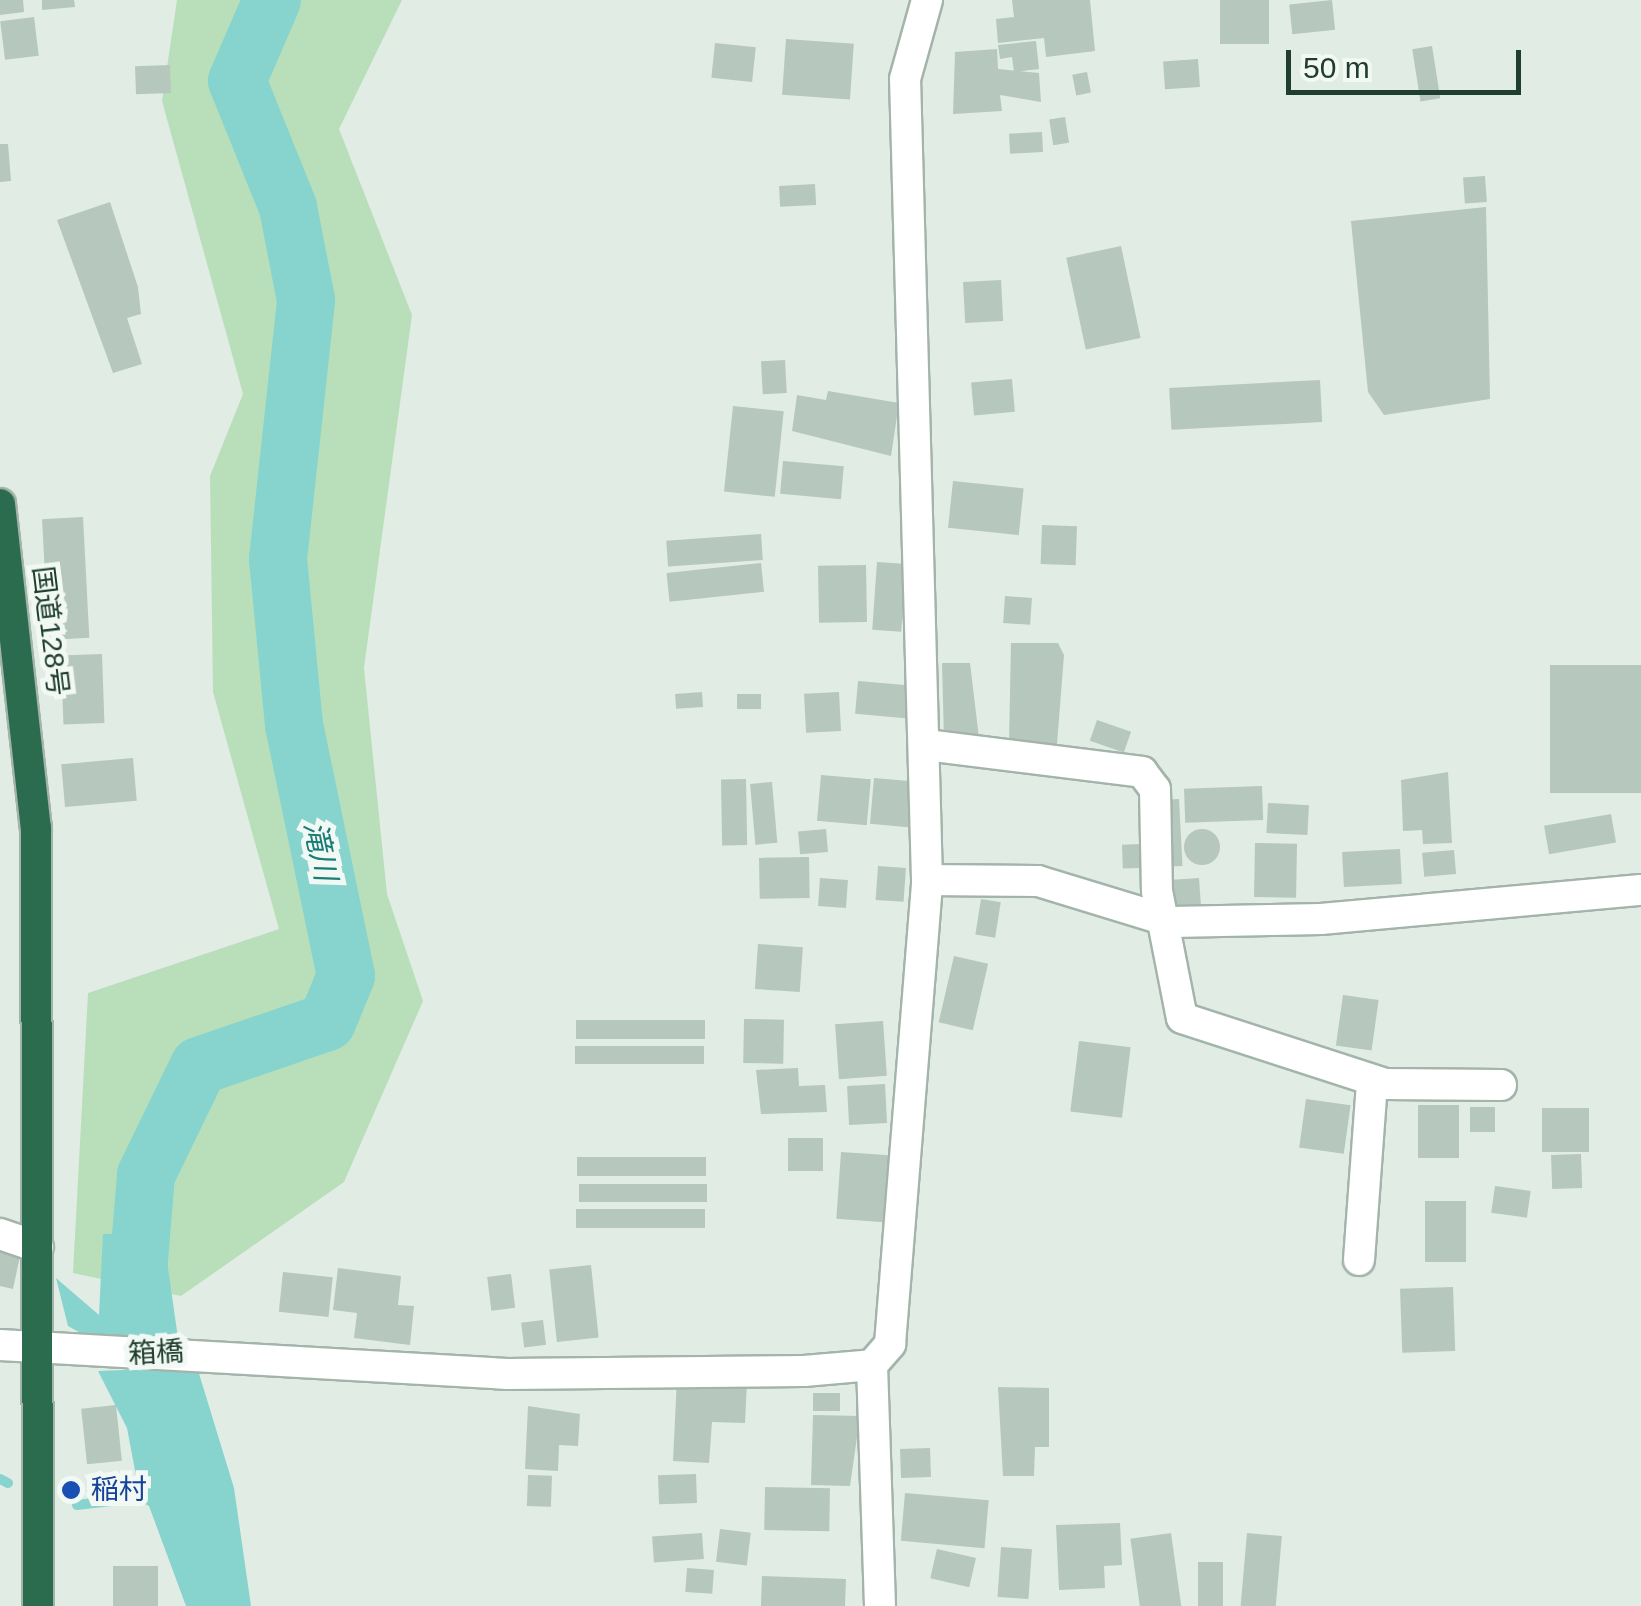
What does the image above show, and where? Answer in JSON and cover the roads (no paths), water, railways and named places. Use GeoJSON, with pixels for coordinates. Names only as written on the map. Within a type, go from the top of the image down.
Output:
{"type":"FeatureCollection","features":[{"type":"Feature","properties":{"kind":"highway","name":"国道128号"},"geometry":{"type":"LineString","coordinates":[[0,504],[36,828],[38,1606]]}},
{"type":"Feature","properties":{"kind":"street"},"geometry":{"type":"LineString","coordinates":[[880,1606],[872,1365],[890,1344],[927,880],[905,79],[927,0]]}},
{"type":"Feature","properties":{"kind":"street"},"geometry":{"type":"LineString","coordinates":[[926,745],[1142,772],[1155,790],[1166,921],[1182,1018],[1372,1081],[1501,1085]]}},
{"type":"Feature","properties":{"kind":"street"},"geometry":{"type":"LineString","coordinates":[[927,880],[1038,880],[1166,921],[1321,919],[1641,890]]}},
{"type":"Feature","properties":{"kind":"street"},"geometry":{"type":"LineString","coordinates":[[1359,1260],[1372,1081]]}},
{"type":"Feature","properties":{"kind":"street"},"geometry":{"type":"LineString","coordinates":[[0,1234],[38,1247]]}},
{"type":"Feature","properties":{"kind":"street","name":"箱橋"},"geometry":{"type":"LineString","coordinates":[[0,1345],[101,1355],[210,1350],[507,1374],[872,1365]]}},
{"type":"Feature","properties":{"kind":"water"},"geometry":{"type":"Polygon","coordinates":[[[163,1233],[178,1338],[97,1342],[68,1326],[56,1278],[99,1315],[103,1234],[163,1233]]]}},
{"type":"Feature","properties":{"kind":"water"},"geometry":{"type":"Polygon","coordinates":[[[197,1367],[234,1488],[251,1606],[186,1606],[149,1506],[128,1495],[137,1481],[127,1428],[98,1371],[197,1367]]]}},
{"type":"Feature","properties":{"kind":"waterway","name":"滝川"},"geometry":{"type":"LineString","coordinates":[[135,1309],[146,1175],[199,1066],[327,1022],[346,976],[294,725],[278,559],[306,300],[288,207],[237,81],[272,0]]}},
{"type":"Feature","properties":{"kind":"waterway"},"geometry":{"type":"LineString","coordinates":[[0,1479],[8,1483]]}},
{"type":"Feature","properties":{"kind":"waterway"},"geometry":{"type":"LineString","coordinates":[[77,1505],[145,1497]]}},
{"type":"Feature","properties":{"kind":"place","name":"稲村"},"geometry":{"type":"Point","coordinates":[71,1490]}}]}
